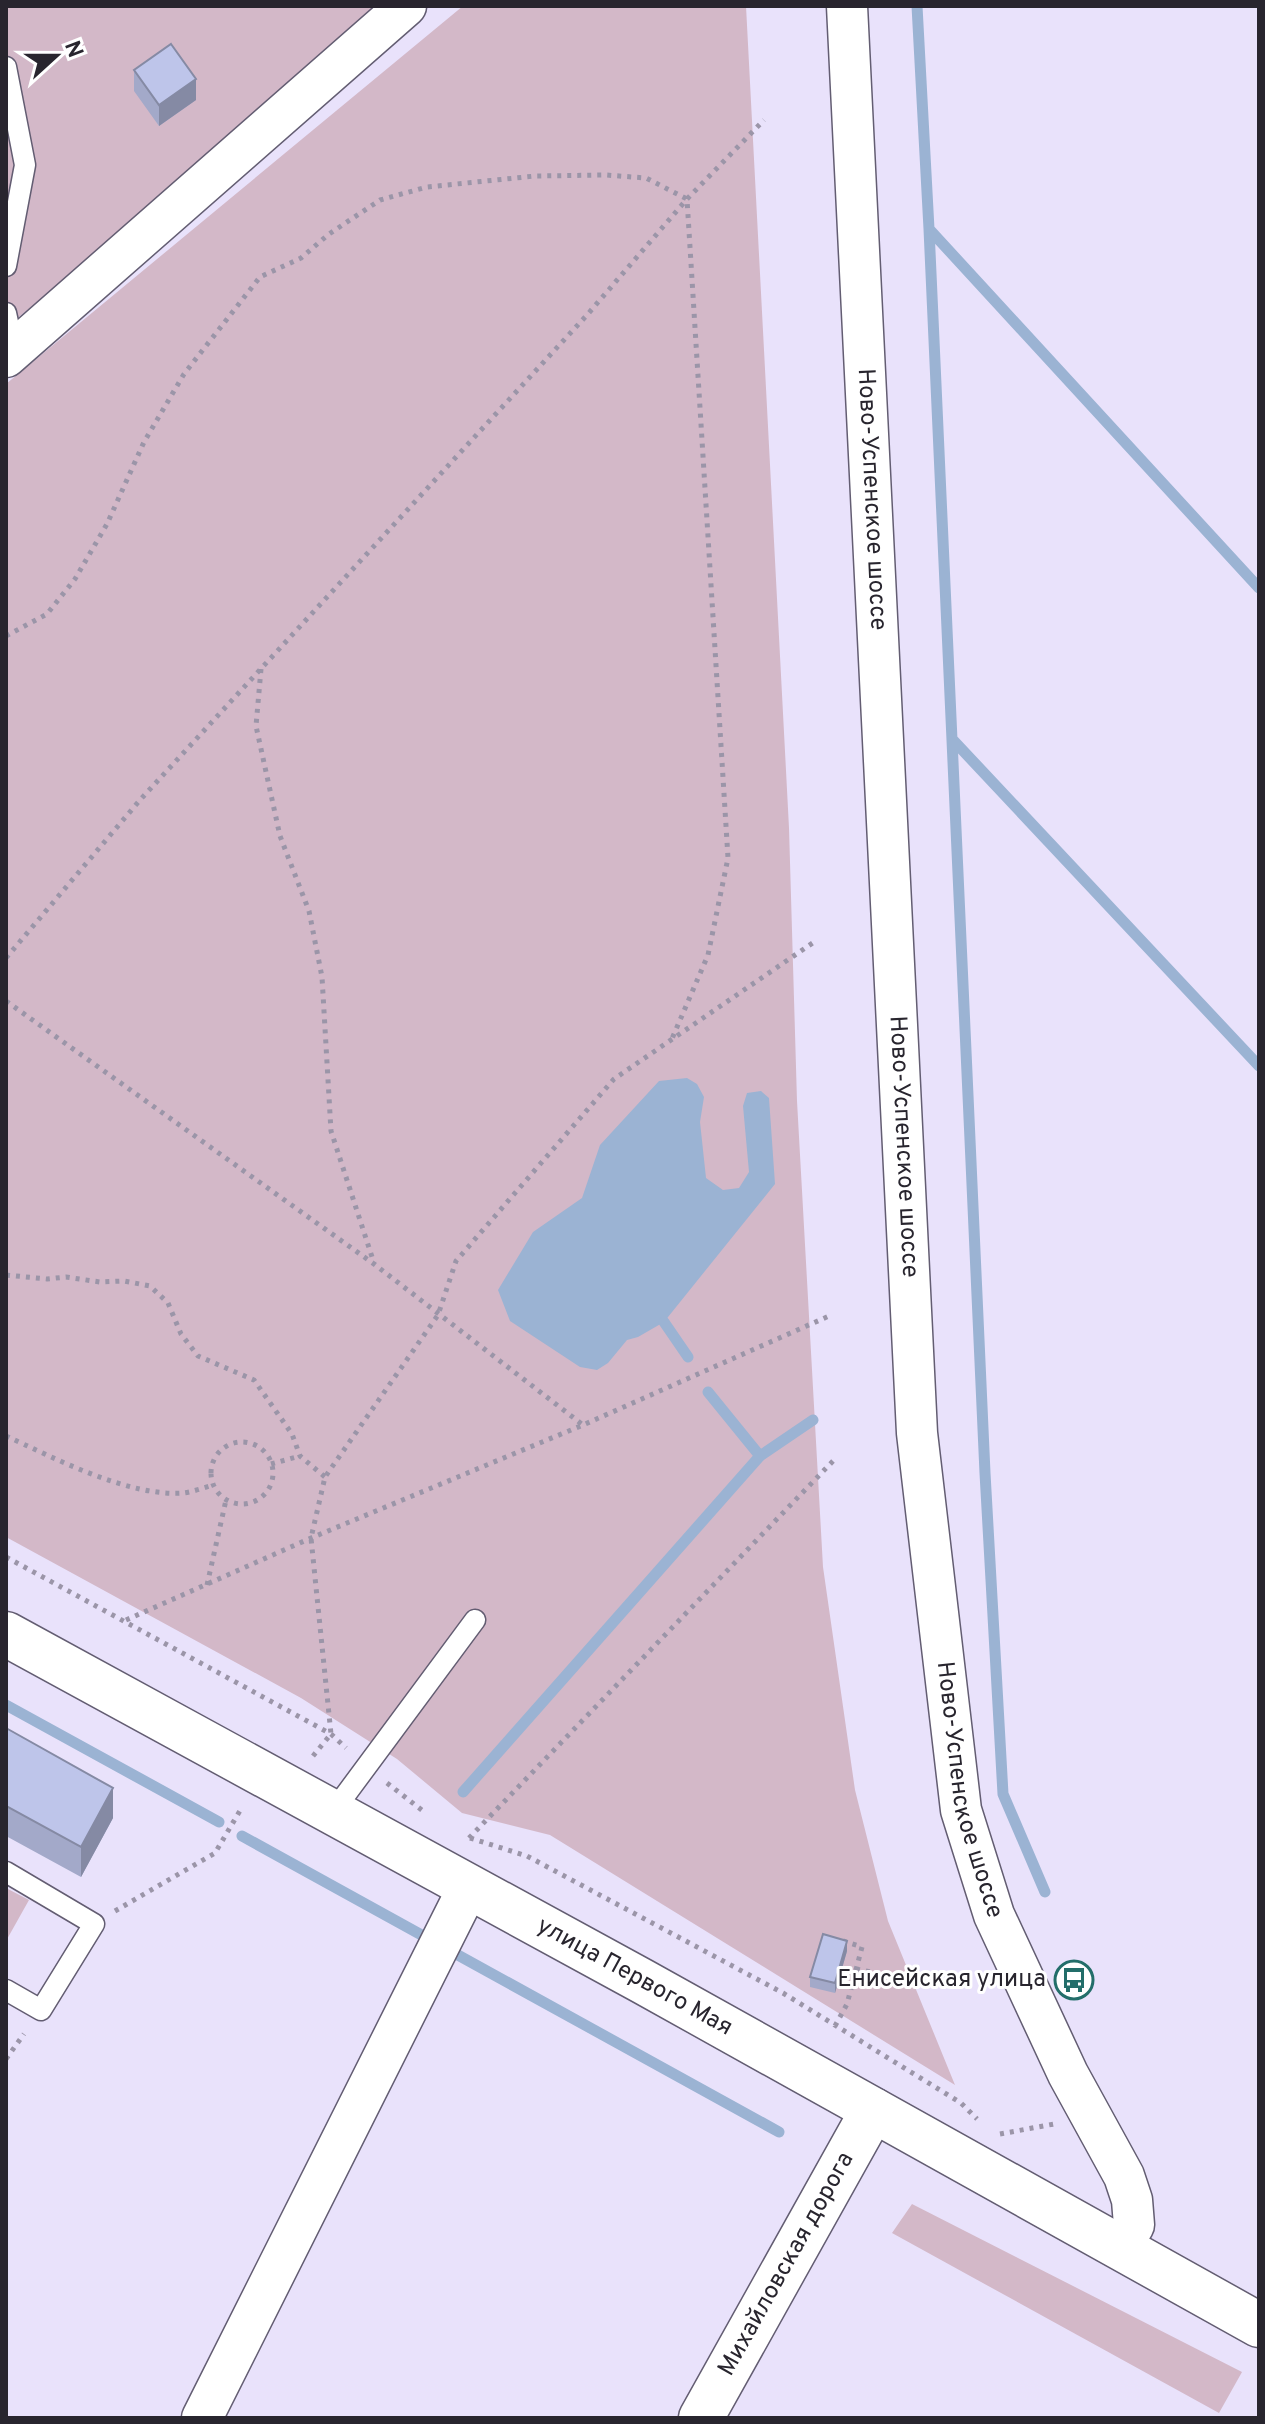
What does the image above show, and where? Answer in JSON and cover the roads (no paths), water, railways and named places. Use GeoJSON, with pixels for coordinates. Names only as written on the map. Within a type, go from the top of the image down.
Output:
{"type":"FeatureCollection","features":[{"type":"Feature","properties":{"kind":"street"},"geometry":{"type":"LineString","coordinates":[[9,340],[406,6]]}},
{"type":"Feature","properties":{"kind":"street","name":"Ново-Успенское шоссе"},"geometry":{"type":"LineString","coordinates":[[847,6],[917,1433],[961,1810],[994,1915],[1068,2074],[1124,2176],[1132,2200],[1134,2225],[1121,2247]]}},
{"type":"Feature","properties":{"kind":"street","name":"улица Первого Мая"},"geometry":{"type":"LineString","coordinates":[[6,1634],[642,1981],[1259,2325]]}},
{"type":"Feature","properties":{"kind":"street"},"geometry":{"type":"LineString","coordinates":[[202,2418],[468,1888]]}},
{"type":"Feature","properties":{"kind":"street","name":"Михайловская дорога"},"geometry":{"type":"LineString","coordinates":[[701,2418],[873,2110]]}},
{"type":"Feature","properties":{"kind":"lane"},"geometry":{"type":"LineString","coordinates":[[6,67],[25,165],[6,266]]}},
{"type":"Feature","properties":{"kind":"lane"},"geometry":{"type":"LineString","coordinates":[[332,1813],[475,1620]]}},
{"type":"Feature","properties":{"kind":"lane"},"geometry":{"type":"LineString","coordinates":[[6,1872],[94,1924],[41,2010],[6,1990]]}},
{"type":"Feature","properties":{"kind":"water"},"geometry":{"type":"Polygon","coordinates":[[[687,1078],[697,1084],[704,1097],[700,1122],[706,1178],[723,1190],[739,1188],[749,1172],[743,1106],[747,1093],[761,1091],[769,1098],[775,1184],[664,1322],[627,1340],[608,1363],[597,1370],[580,1367],[510,1321],[498,1290],[533,1232],[582,1198],[600,1145],[659,1081],[687,1078]]]}},
{"type":"Feature","properties":{"kind":"waterway"},"geometry":{"type":"LineString","coordinates":[[917,6],[985,1473],[1003,1794],[1045,1892]]}},
{"type":"Feature","properties":{"kind":"waterway"},"geometry":{"type":"LineString","coordinates":[[929,229],[1259,588]]}},
{"type":"Feature","properties":{"kind":"waterway"},"geometry":{"type":"LineString","coordinates":[[953,740],[1259,1066]]}},
{"type":"Feature","properties":{"kind":"waterway"},"geometry":{"type":"LineString","coordinates":[[664,1322],[688,1357]]}},
{"type":"Feature","properties":{"kind":"waterway"},"geometry":{"type":"LineString","coordinates":[[463,1792],[760,1456],[708,1392]]}},
{"type":"Feature","properties":{"kind":"waterway"},"geometry":{"type":"LineString","coordinates":[[760,1456],[813,1420]]}},
{"type":"Feature","properties":{"kind":"waterway"},"geometry":{"type":"LineString","coordinates":[[6,1705],[219,1822]]}},
{"type":"Feature","properties":{"kind":"waterway"},"geometry":{"type":"LineString","coordinates":[[242,1836],[779,2132]]}},
{"type":"Feature","properties":{"kind":"place","name":"Енисейская улица"},"geometry":{"type":"Point","coordinates":[1074,1980]}}]}
